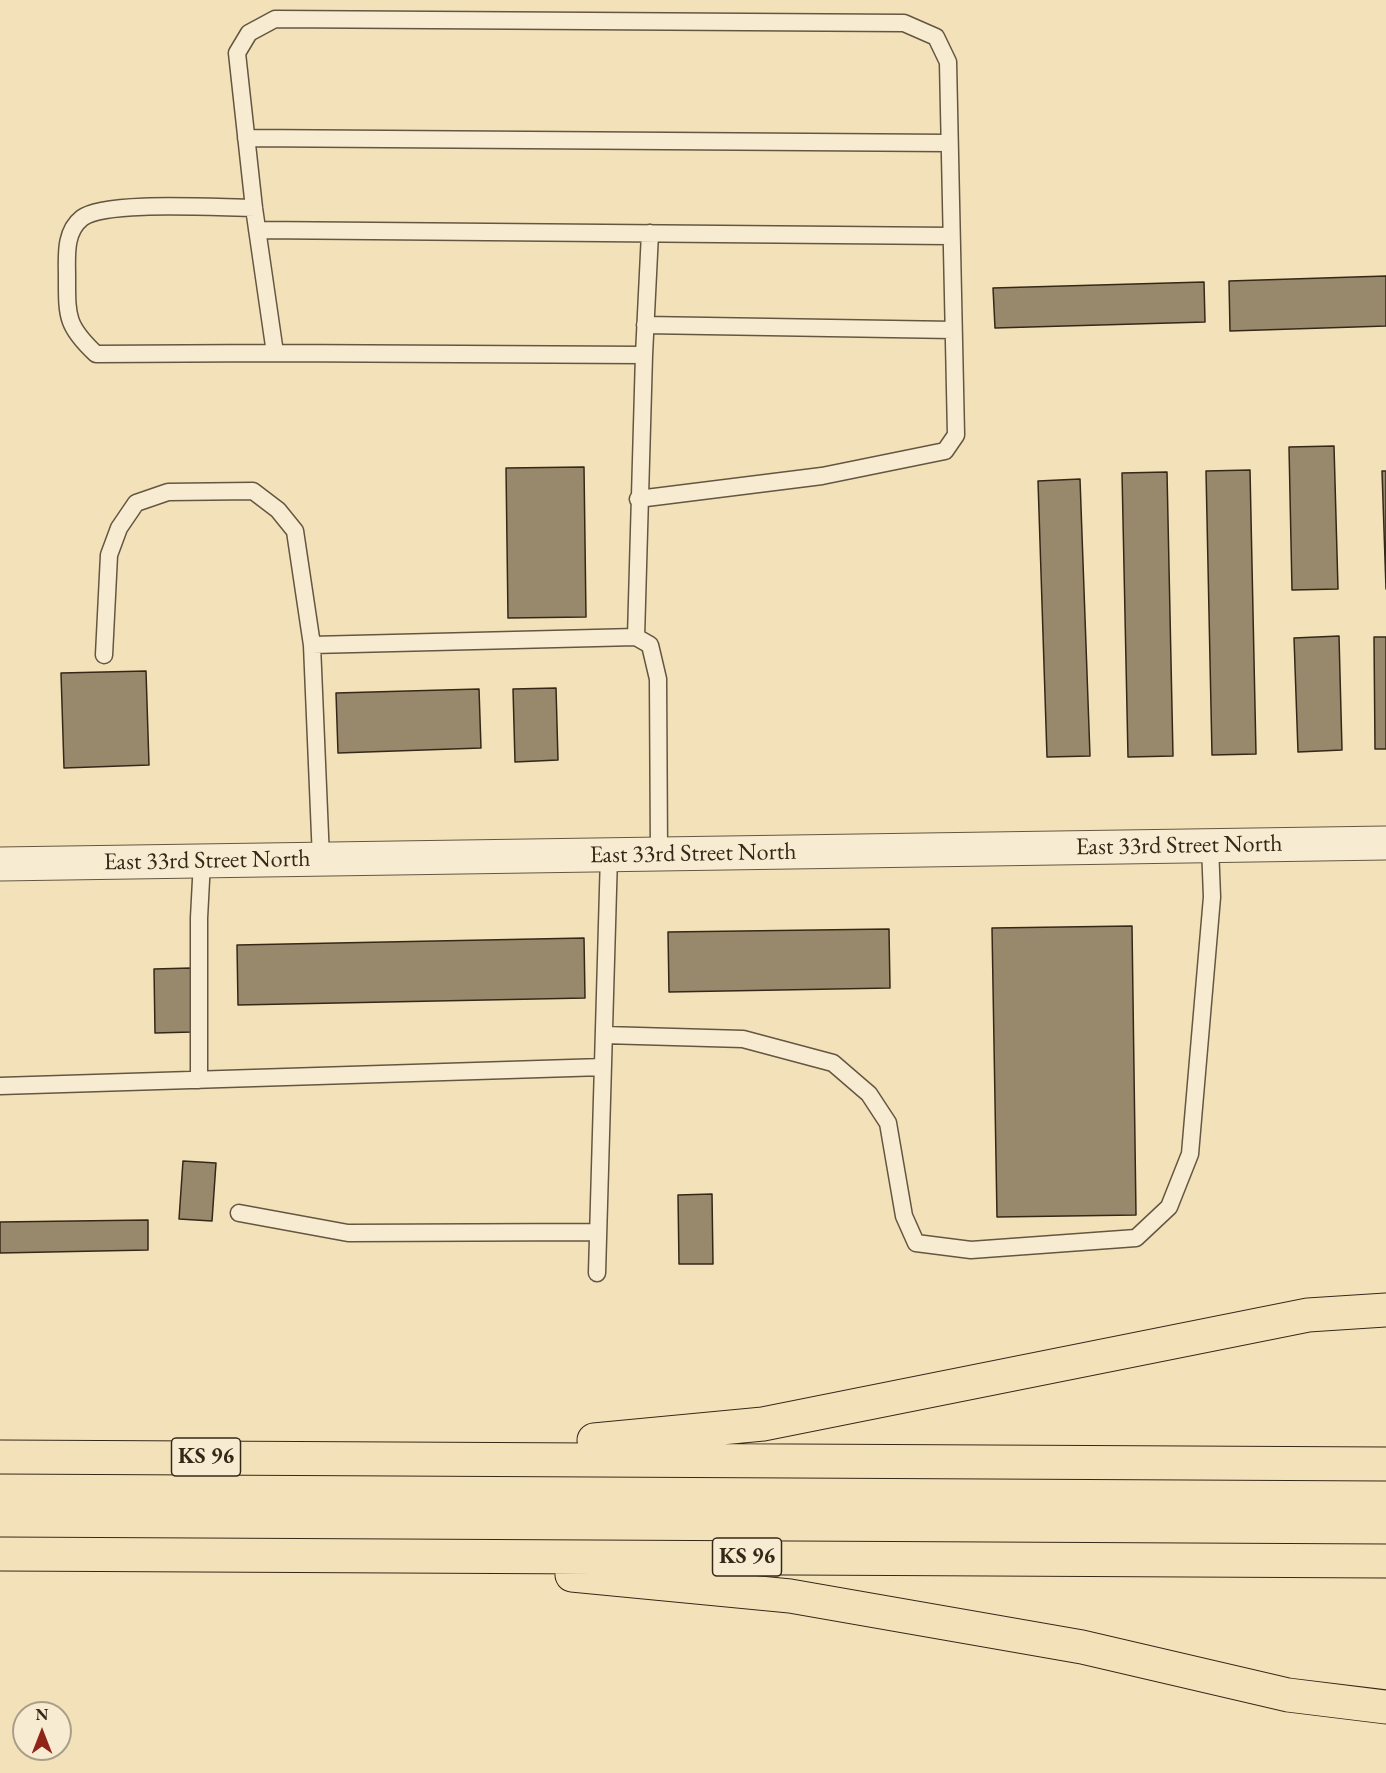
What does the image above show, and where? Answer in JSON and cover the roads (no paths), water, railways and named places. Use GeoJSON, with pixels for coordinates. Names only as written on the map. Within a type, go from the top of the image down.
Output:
{"type":"FeatureCollection","features":[{"type":"Feature","properties":{"kind":"highway"},"geometry":{"type":"LineString","coordinates":[[413,1457],[763,1424],[1308,1315],[1386,1310]]}},
{"type":"Feature","properties":{"kind":"highway","name":"KS 96"},"geometry":{"type":"LineString","coordinates":[[0,1457],[413,1457],[1386,1464]]}},
{"type":"Feature","properties":{"kind":"highway"},"geometry":{"type":"LineString","coordinates":[[108,1553],[528,1571],[790,1596],[1082,1647],[1288,1695],[1386,1707]]}},
{"type":"Feature","properties":{"kind":"highway","name":"KS 96"},"geometry":{"type":"LineString","coordinates":[[0,1554],[1386,1561]]}},
{"type":"Feature","properties":{"kind":"street","name":"East 33rd Street North"},"geometry":{"type":"LineString","coordinates":[[0,864],[1386,843]]}},
{"type":"Feature","properties":{"kind":"lane"},"geometry":{"type":"LineString","coordinates":[[275,353],[254,208],[237,53],[249,33],[275,19],[904,23],[936,37],[948,62],[956,435],[945,451],[822,476],[638,500]]}},
{"type":"Feature","properties":{"kind":"lane"},"geometry":{"type":"LineString","coordinates":[[246,138],[948,143]]}},
{"type":"Feature","properties":{"kind":"lane"},"geometry":{"type":"LineString","coordinates":[[254,208],[106,208],[82,218],[68,239],[67,314],[78,337],[96,354],[644,355]]}},
{"type":"Feature","properties":{"kind":"lane"},"geometry":{"type":"LineString","coordinates":[[257,230],[951,236]]}},
{"type":"Feature","properties":{"kind":"lane"},"geometry":{"type":"LineString","coordinates":[[636,637],[638,500],[650,233]]}},
{"type":"Feature","properties":{"kind":"lane"},"geometry":{"type":"LineString","coordinates":[[645,325],[953,330]]}},
{"type":"Feature","properties":{"kind":"lane"},"geometry":{"type":"LineString","coordinates":[[104,656],[109,555],[119,528],[136,502],[168,492],[253,491],[278,510],[295,531],[312,645],[321,859]]}},
{"type":"Feature","properties":{"kind":"lane"},"geometry":{"type":"LineString","coordinates":[[312,645],[636,637],[650,645],[658,680],[659,854]]}},
{"type":"Feature","properties":{"kind":"lane"},"geometry":{"type":"LineString","coordinates":[[604,1035],[743,1039],[833,1063],[869,1094],[888,1124],[904,1216],[916,1243],[971,1250],[1136,1238],[1168,1207],[1190,1154],[1212,897],[1210,846]]}},
{"type":"Feature","properties":{"kind":"lane"},"geometry":{"type":"LineString","coordinates":[[597,1273],[609,855]]}},
{"type":"Feature","properties":{"kind":"lane"},"geometry":{"type":"LineString","coordinates":[[199,1080],[199,918],[202,861]]}},
{"type":"Feature","properties":{"kind":"lane"},"geometry":{"type":"LineString","coordinates":[[0,1086],[603,1067]]}},
{"type":"Feature","properties":{"kind":"lane"},"geometry":{"type":"LineString","coordinates":[[239,1213],[348,1233],[598,1232]]}}]}
